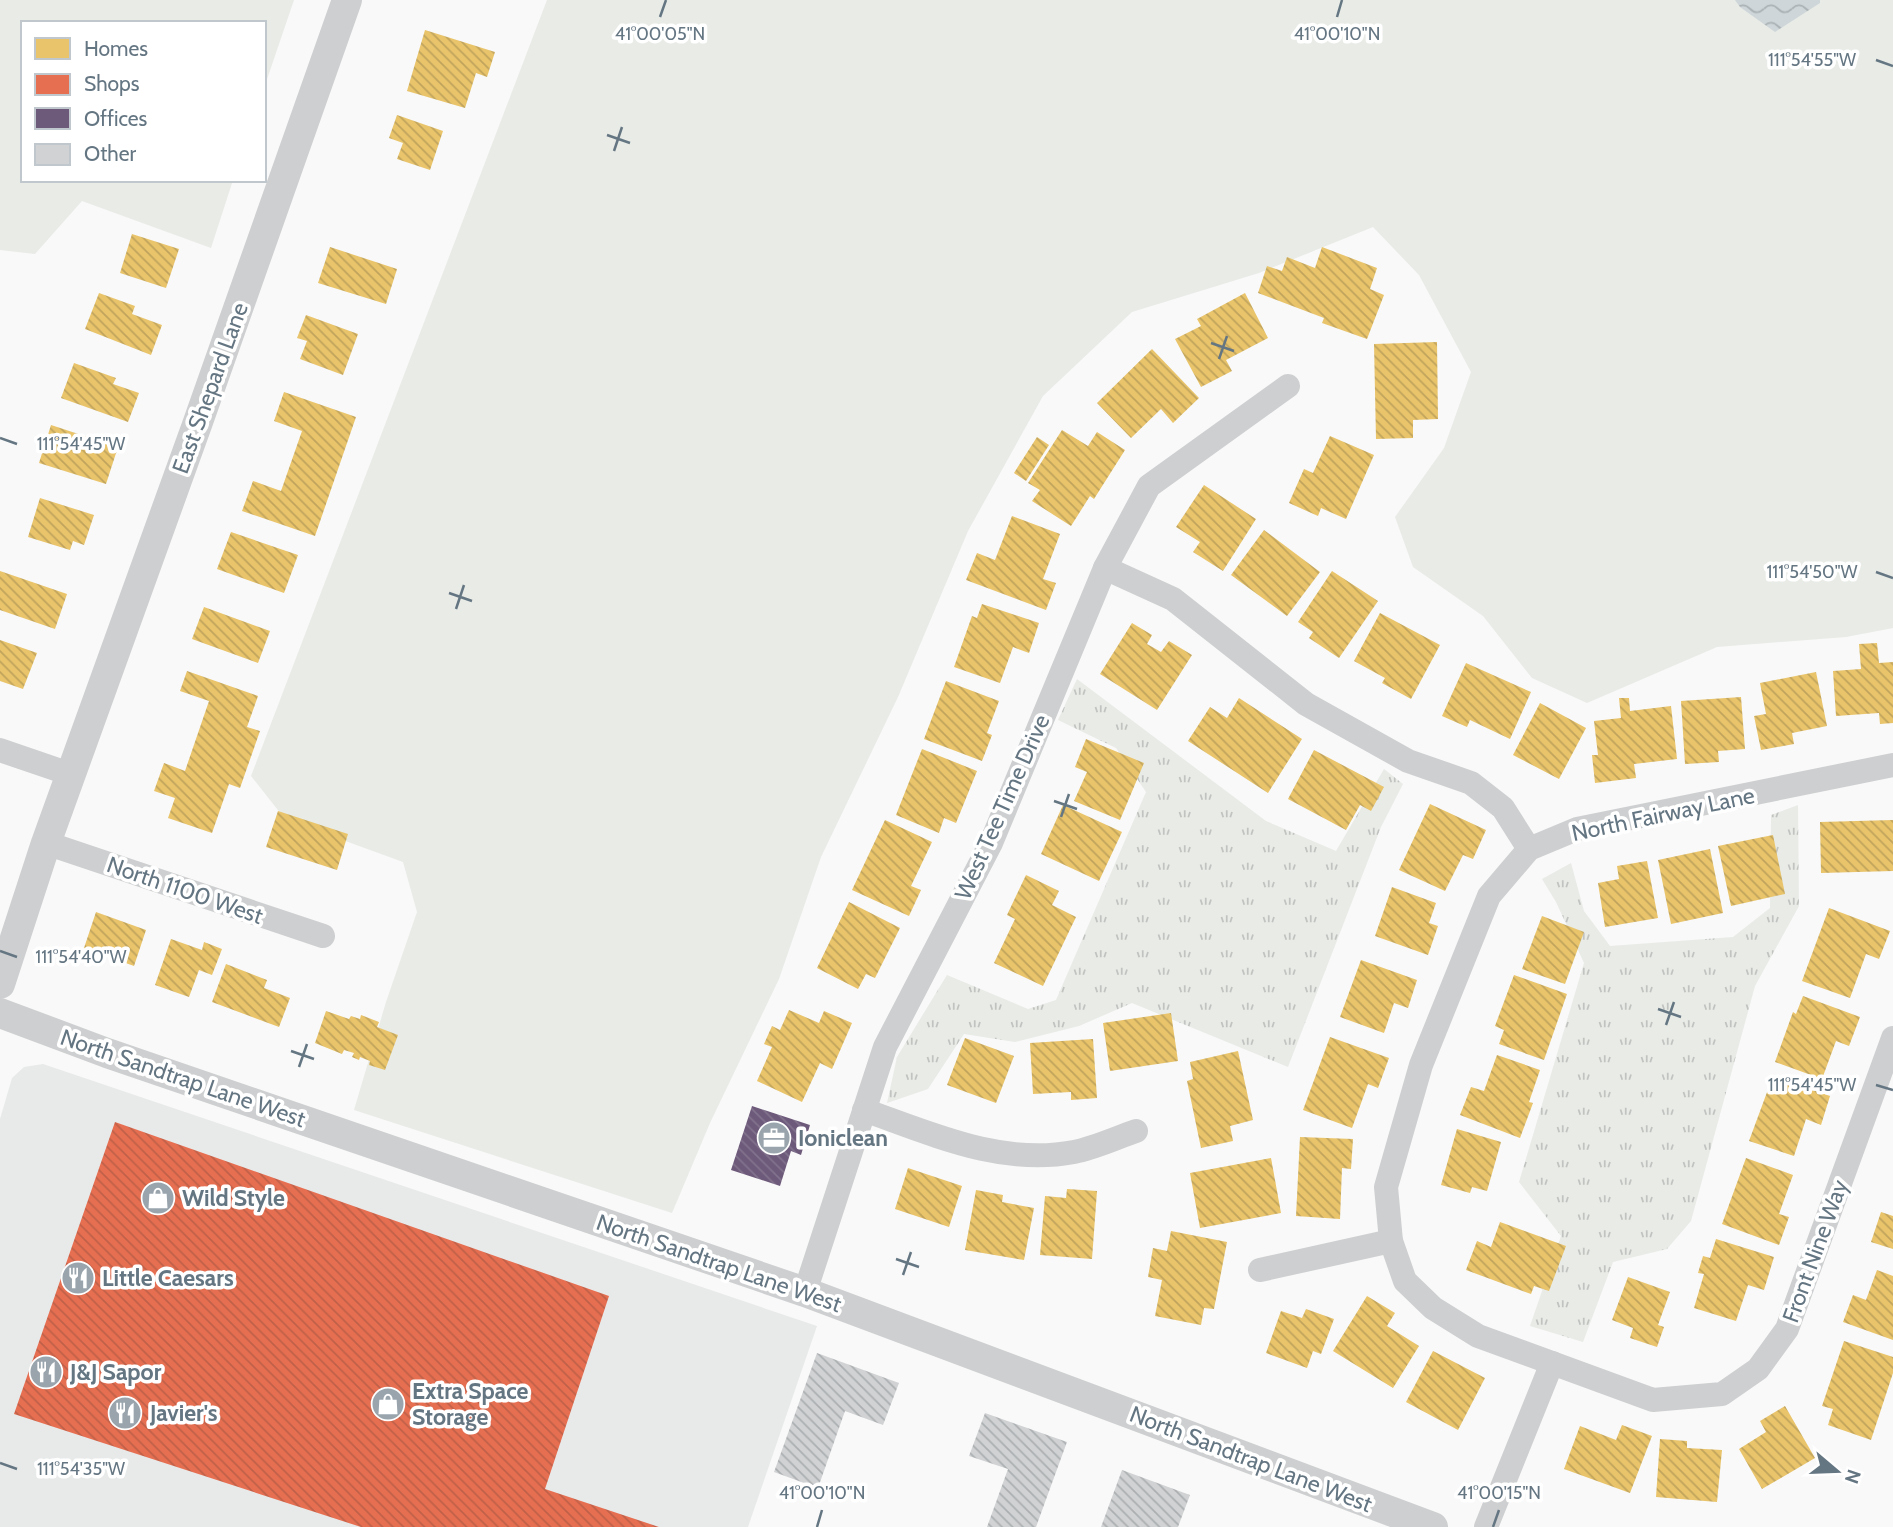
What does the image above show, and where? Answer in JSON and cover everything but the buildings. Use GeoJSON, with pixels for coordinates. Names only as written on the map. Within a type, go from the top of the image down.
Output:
{"type":"FeatureCollection","features":[{"type":"Feature","properties":{"kind":"street","name":"East Shepard Lane"},"geometry":{"type":"LineString","coordinates":[[0,984],[70,774],[203,409],[347,0]]}},
{"type":"Feature","properties":{"kind":"street","name":"West Tee Time Drive"},"geometry":{"type":"LineString","coordinates":[[805,1292],[885,1046],[991,843],[1105,568],[1149,486],[1288,386]]}},
{"type":"Feature","properties":{"kind":"street"},"geometry":{"type":"LineString","coordinates":[[1105,568],[1173,599],[1306,704],[1408,761],[1471,783],[1503,808],[1529,849]]}},
{"type":"Feature","properties":{"kind":"street"},"geometry":{"type":"LineString","coordinates":[[0,750],[70,774]]}},
{"type":"Feature","properties":{"kind":"street","name":"North Fairway Lane"},"geometry":{"type":"LineString","coordinates":[[1529,849],[1577,830],[1893,765]]}},
{"type":"Feature","properties":{"kind":"street","name":"North 1100 West"},"geometry":{"type":"LineString","coordinates":[[46,843],[323,936]]}},
{"type":"Feature","properties":{"kind":"street","name":"Front Nine Way"},"geometry":{"type":"LineString","coordinates":[[1529,849],[1489,896],[1421,1065],[1386,1187],[1391,1241],[1405,1281],[1433,1308],[1478,1336],[1653,1399],[1721,1394],[1758,1369],[1787,1329],[1893,1038]]}},
{"type":"Feature","properties":{"kind":"street","name":"North Sandtrap Lane West"},"geometry":{"type":"LineString","coordinates":[[0,1013],[107,1054],[805,1292],[1433,1527]]}},
{"type":"Feature","properties":{"kind":"street"},"geometry":{"type":"LineString","coordinates":[[864,1111],[974,1148],[1031,1156],[1076,1152],[1136,1131]]}},
{"type":"Feature","properties":{"kind":"street"},"geometry":{"type":"LineString","coordinates":[[1260,1270],[1391,1241]]}},
{"type":"Feature","properties":{"kind":"street"},"geometry":{"type":"LineString","coordinates":[[1486,1527],[1552,1363]]}},
{"type":"Feature","properties":{"kind":"shaded area"},"geometry":{"type":"Polygon","coordinates":[[[43,1064],[817,1326],[748,1527],[0,1527],[0,1119],[12,1078],[24,1067],[43,1064]]]}},
{"type":"Feature","properties":{"kind":"green space"},"geometry":{"type":"Polygon","coordinates":[[[0,0],[294,0],[266,82],[266,21],[21,21],[21,182],[232,182],[211,248],[82,201],[35,254],[0,250],[0,0]]]}},
{"type":"Feature","properties":{"kind":"green space"},"geometry":{"type":"Polygon","coordinates":[[[547,0],[1893,0],[1893,628],[1846,637],[1717,647],[1587,703],[1532,678],[1483,616],[1413,567],[1395,517],[1444,448],[1471,372],[1419,275],[1373,227],[1259,273],[1132,312],[1043,396],[968,531],[898,697],[821,857],[779,979],[710,1123],[672,1213],[354,1110],[386,1002],[417,912],[403,862],[285,819],[251,776],[547,0]]]}},
{"type":"Feature","properties":{"kind":"green space"},"geometry":{"type":"Polygon","coordinates":[[[1077,679],[1266,821],[1336,851],[1384,769],[1403,784],[1381,827],[1288,1067],[1132,1003],[1079,1026],[1015,1042],[964,1034],[928,1089],[887,1103],[897,1057],[947,975],[1028,1009],[1056,1000],[1146,792],[1116,748],[1058,720],[1077,679]]]}},
{"type":"Feature","properties":{"kind":"green space"},"geometry":{"type":"Polygon","coordinates":[[[1798,805],[1799,906],[1755,986],[1691,1221],[1667,1249],[1613,1262],[1583,1342],[1530,1326],[1561,1236],[1519,1182],[1584,963],[1556,902],[1542,879],[1571,863],[1584,911],[1610,946],[1733,937],[1770,908],[1771,815],[1798,805]]]}},
{"type":"Feature","properties":{"kind":"water"},"geometry":{"type":"Polygon","coordinates":[[[1735,0],[1820,0],[1820,3],[1775,32],[1740,7],[1735,0]]]}},
{"type":"Feature","properties":{"kind":"place","name":"Ioniclean"},"geometry":{"type":"Point","coordinates":[774,1138]}},
{"type":"Feature","properties":{"kind":"place","name":"Wild Style"},"geometry":{"type":"Point","coordinates":[158,1198]}},
{"type":"Feature","properties":{"kind":"place","name":"Little Caesars"},"geometry":{"type":"Point","coordinates":[78,1278]}},
{"type":"Feature","properties":{"kind":"place","name":"J&J Sapor"},"geometry":{"type":"Point","coordinates":[46,1372]}},
{"type":"Feature","properties":{"kind":"place","name":"Extra Space Storage"},"geometry":{"type":"Point","coordinates":[388,1404]}},
{"type":"Feature","properties":{"kind":"place","name":"Javier's"},"geometry":{"type":"Point","coordinates":[125,1413]}}]}
